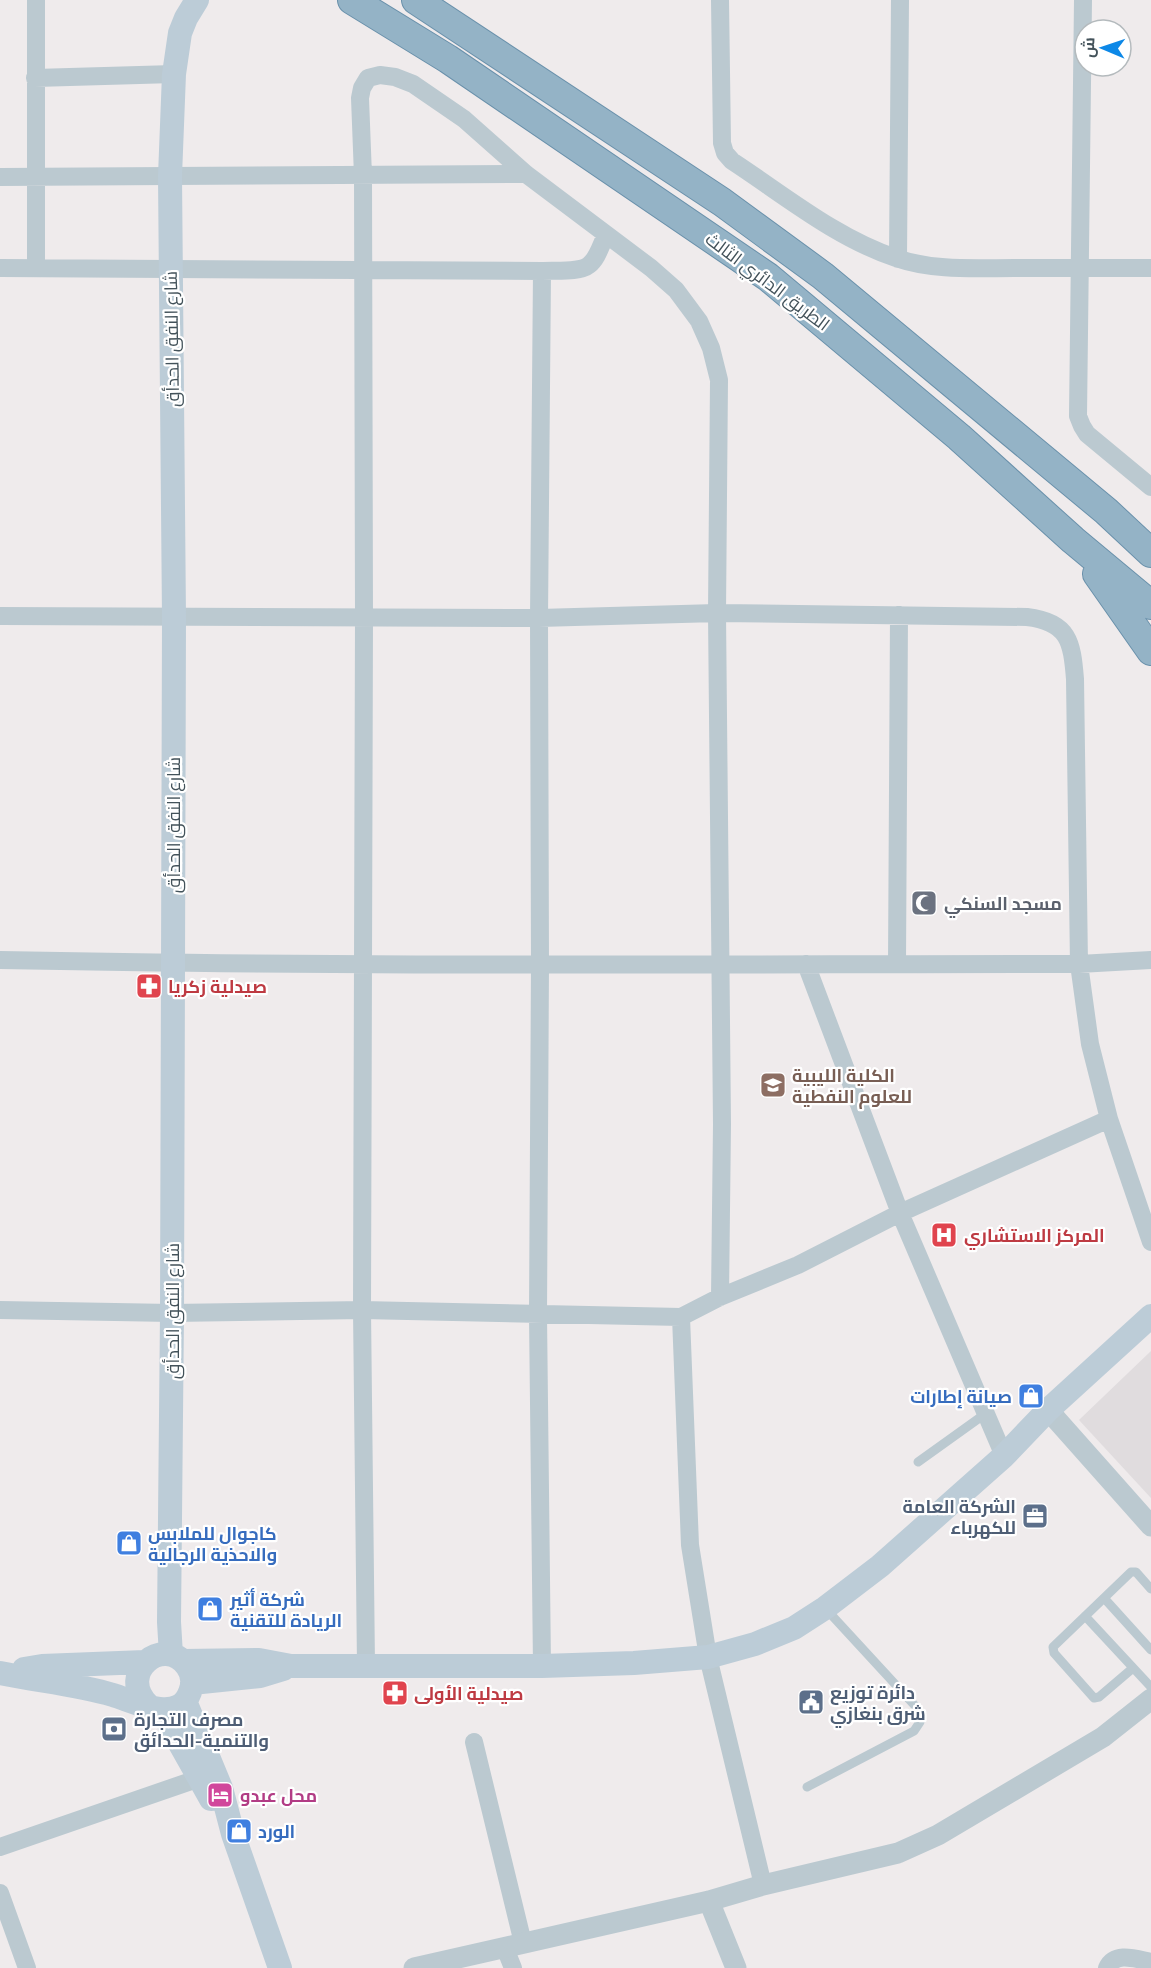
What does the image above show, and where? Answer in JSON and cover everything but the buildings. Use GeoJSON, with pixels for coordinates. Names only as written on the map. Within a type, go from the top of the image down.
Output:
{"type":"FeatureCollection","features":[{"type":"Feature","properties":{"kind":"highway","name":"الطريق الدائري الثالث"},"geometry":{"type":"LineString","coordinates":[[352,0],[448,59],[768,277],[819,317],[959,436],[1073,540],[1151,605]]}},
{"type":"Feature","properties":{"kind":"highway","name":"الطريق الدائري الثالث"},"geometry":{"type":"LineString","coordinates":[[416,0],[713,196],[823,276],[1106,511],[1151,553]]}},
{"type":"Feature","properties":{"kind":"highway"},"geometry":{"type":"LineString","coordinates":[[1106,511],[1151,534]]}},
{"type":"Feature","properties":{"kind":"highway"},"geometry":{"type":"LineString","coordinates":[[1073,540],[1151,651]]}},
{"type":"Feature","properties":{"kind":"main road","name":"شارع النفق الحدأق"},"geometry":{"type":"LineString","coordinates":[[177,1658],[169,1622],[174,618],[170,176],[174,75],[180,33],[196,0]]}},
{"type":"Feature","properties":{"kind":"main road"},"geometry":{"type":"LineString","coordinates":[[232,1834],[200,1778],[154,1708],[141,1698],[137,1689],[136,1680],[139,1670],[145,1662],[157,1655],[177,1658],[259,1660],[291,1666],[542,1666],[634,1663],[708,1657],[755,1644],[794,1628],[825,1608],[880,1566],[1004,1456],[1048,1410],[1151,1316]]}},
{"type":"Feature","properties":{"kind":"main road"},"geometry":{"type":"LineString","coordinates":[[0,1672],[98,1690],[154,1708],[178,1707],[188,1692],[191,1675],[177,1658]]}},
{"type":"Feature","properties":{"kind":"main road"},"geometry":{"type":"LineString","coordinates":[[0,1672],[42,1666],[145,1662]]}},
{"type":"Feature","properties":{"kind":"main road"},"geometry":{"type":"LineString","coordinates":[[188,1692],[260,1676],[291,1666]]}},
{"type":"Feature","properties":{"kind":"main road"},"geometry":{"type":"LineString","coordinates":[[188,1692],[221,1788],[232,1834],[280,1968]]}},
{"type":"Feature","properties":{"kind":"street"},"geometry":{"type":"LineString","coordinates":[[36,0],[34,178],[36,268]]}},
{"type":"Feature","properties":{"kind":"street"},"geometry":{"type":"LineString","coordinates":[[720,0],[722,143],[725,153],[732,161],[835,229],[866,246],[898,259],[925,265],[968,268],[1151,268]]}},
{"type":"Feature","properties":{"kind":"street"},"geometry":{"type":"LineString","coordinates":[[898,259],[900,0]]}},
{"type":"Feature","properties":{"kind":"street"},"geometry":{"type":"LineString","coordinates":[[1083,0],[1078,416],[1088,434],[1151,487]]}},
{"type":"Feature","properties":{"kind":"street"},"geometry":{"type":"LineString","coordinates":[[35,78],[174,75]]}},
{"type":"Feature","properties":{"kind":"street"},"geometry":{"type":"LineString","coordinates":[[366,1666],[362,1310],[363,176],[360,99],[368,78],[380,75],[395,77],[413,84],[464,119],[526,174],[651,268],[676,290],[699,321],[711,348],[720,380],[717,613],[722,1124],[720,1297]]}},
{"type":"Feature","properties":{"kind":"street"},"geometry":{"type":"LineString","coordinates":[[0,177],[526,174]]}},
{"type":"Feature","properties":{"kind":"street"},"geometry":{"type":"LineString","coordinates":[[0,268],[542,271],[579,269],[589,265],[606,235]]}},
{"type":"Feature","properties":{"kind":"street"},"geometry":{"type":"LineString","coordinates":[[542,271],[538,1315],[542,1666]]}},
{"type":"Feature","properties":{"kind":"street"},"geometry":{"type":"LineString","coordinates":[[0,616],[539,618],[717,613],[1045,619],[1062,630],[1072,651],[1075,679],[1080,963],[1090,1044],[1109,1119],[1151,1242]]}},
{"type":"Feature","properties":{"kind":"street"},"geometry":{"type":"LineString","coordinates":[[897,964],[898,615]]}},
{"type":"Feature","properties":{"kind":"street"},"geometry":{"type":"LineString","coordinates":[[0,960],[540,965],[1080,963],[1151,960]]}},
{"type":"Feature","properties":{"kind":"street"},"geometry":{"type":"LineString","coordinates":[[806,964],[900,1213],[1004,1456]]}},
{"type":"Feature","properties":{"kind":"street"},"geometry":{"type":"LineString","coordinates":[[0,1310],[172,1313],[362,1310],[681,1317],[720,1297],[798,1264],[900,1213],[1109,1119]]}},
{"type":"Feature","properties":{"kind":"street"},"geometry":{"type":"LineString","coordinates":[[681,1317],[690,1545],[708,1657],[764,1885]]}},
{"type":"Feature","properties":{"kind":"street"},"geometry":{"type":"LineString","coordinates":[[1048,1410],[1151,1527]]}},
{"type":"Feature","properties":{"kind":"street"},"geometry":{"type":"LineString","coordinates":[[414,1968],[709,1901],[898,1852],[938,1835],[1103,1737],[1151,1699]]}},
{"type":"Feature","properties":{"kind":"street"},"geometry":{"type":"LineString","coordinates":[[474,1742],[514,1946],[513,1968]]}},
{"type":"Feature","properties":{"kind":"street"},"geometry":{"type":"LineString","coordinates":[[0,1847],[200,1778]]}},
{"type":"Feature","properties":{"kind":"street"},"geometry":{"type":"LineString","coordinates":[[0,1893],[27,1968]]}},
{"type":"Feature","properties":{"kind":"street"},"geometry":{"type":"LineString","coordinates":[[709,1901],[736,1968]]}},
{"type":"Feature","properties":{"kind":"street"},"geometry":{"type":"LineString","coordinates":[[1107,1968],[1109,1963],[1125,1957],[1151,1962]]}},
{"type":"Feature","properties":{"kind":"lane"},"geometry":{"type":"LineString","coordinates":[[918,1462],[985,1414]]}},
{"type":"Feature","properties":{"kind":"lane"},"geometry":{"type":"LineString","coordinates":[[1133,1668],[1099,1697],[1094,1698],[1054,1653],[1053,1647],[1131,1572],[1136,1572],[1151,1589]]}},
{"type":"Feature","properties":{"kind":"lane"},"geometry":{"type":"LineString","coordinates":[[1104,1598],[1151,1650]]}},
{"type":"Feature","properties":{"kind":"lane"},"geometry":{"type":"LineString","coordinates":[[807,1787],[914,1731],[920,1722],[918,1709],[825,1608]]}},
{"type":"Feature","properties":{"kind":"lane"},"geometry":{"type":"LineString","coordinates":[[1085,1616],[1151,1687]]}},
{"type":"Feature","properties":{"kind":"shaded area"},"geometry":{"type":"Polygon","coordinates":[[[1151,1351],[1151,1498],[1079,1420],[1151,1351]]]}},
{"type":"Feature","properties":{"kind":"place","name":"مسجد السنكي"},"geometry":{"type":"Point","coordinates":[924,903]}},
{"type":"Feature","properties":{"kind":"place","name":"صيدلية زكريا"},"geometry":{"type":"Point","coordinates":[149,986]}},
{"type":"Feature","properties":{"kind":"place","name":"الكلية الليبية للعلوم النفطية"},"geometry":{"type":"Point","coordinates":[773,1085]}},
{"type":"Feature","properties":{"kind":"place","name":"المركز الاستشاري"},"geometry":{"type":"Point","coordinates":[944,1235]}},
{"type":"Feature","properties":{"kind":"place","name":"صيانة إطارات"},"geometry":{"type":"Point","coordinates":[1031,1396]}},
{"type":"Feature","properties":{"kind":"place","name":"الشركة العامة للكهرباء"},"geometry":{"type":"Point","coordinates":[1035,1516]}},
{"type":"Feature","properties":{"kind":"place","name":"كاجوال للملابس والاحذية الرجالية"},"geometry":{"type":"Point","coordinates":[129,1543]}},
{"type":"Feature","properties":{"kind":"place","name":"شركة أثير الريادة للتقنية"},"geometry":{"type":"Point","coordinates":[210,1609]}},
{"type":"Feature","properties":{"kind":"place","name":"صيدلية الأولى"},"geometry":{"type":"Point","coordinates":[395,1693]}},
{"type":"Feature","properties":{"kind":"place","name":"دائرة توزيع شرق بنغازي"},"geometry":{"type":"Point","coordinates":[811,1702]}},
{"type":"Feature","properties":{"kind":"place","name":"مصرف التجارة والتنمية-الحدائق"},"geometry":{"type":"Point","coordinates":[114,1729]}},
{"type":"Feature","properties":{"kind":"place","name":"محل عبدو"},"geometry":{"type":"Point","coordinates":[220,1795]}},
{"type":"Feature","properties":{"kind":"place","name":"الورد"},"geometry":{"type":"Point","coordinates":[239,1831]}}]}
